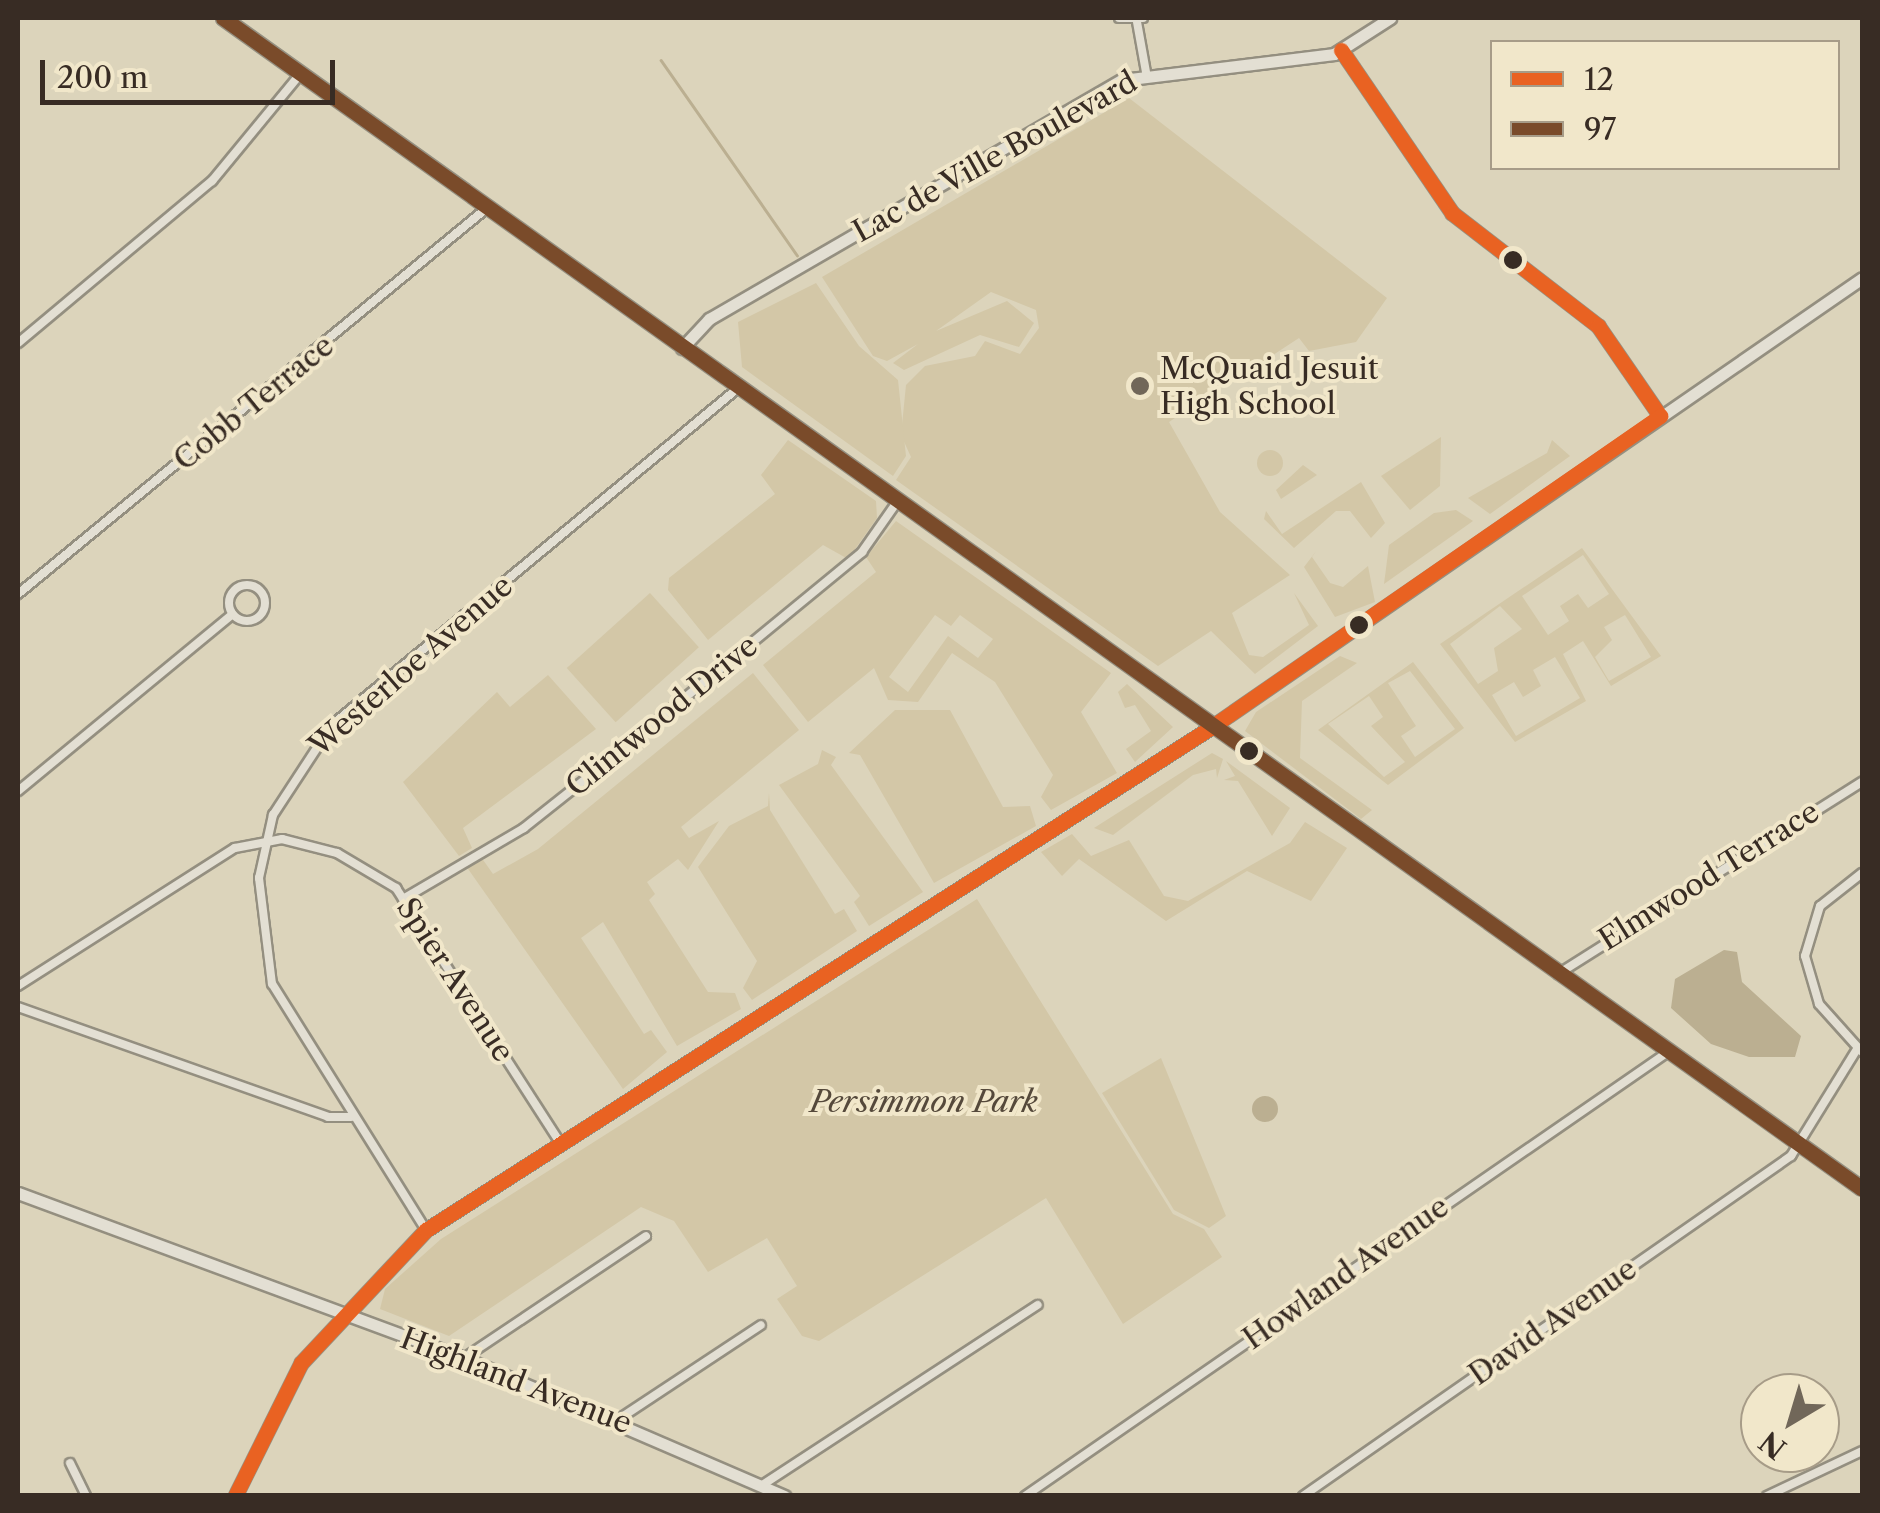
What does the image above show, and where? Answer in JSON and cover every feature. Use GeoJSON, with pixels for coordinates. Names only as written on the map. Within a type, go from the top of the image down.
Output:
{"type":"FeatureCollection","features":[{"type":"Feature","properties":{"kind":"main road"},"geometry":{"type":"LineString","coordinates":[[224,18],[1210,728],[1862,1189]]}},
{"type":"Feature","properties":{"kind":"street"},"geometry":{"type":"LineString","coordinates":[[1119,18],[1140,20],[1146,72]]}},
{"type":"Feature","properties":{"kind":"street","name":"Lac de Ville Boulevard"},"geometry":{"type":"LineString","coordinates":[[682,348],[709,319],[1146,72],[1341,50],[1390,18]]}},
{"type":"Feature","properties":{"kind":"street"},"geometry":{"type":"LineString","coordinates":[[1341,50],[1452,213],[1598,326],[1660,416]]}},
{"type":"Feature","properties":{"kind":"street"},"geometry":{"type":"LineString","coordinates":[[18,342],[212,182],[301,73]]}},
{"type":"Feature","properties":{"kind":"street","name":"Cobb Terrace"},"geometry":{"type":"LineString","coordinates":[[18,594],[487,208]]}},
{"type":"Feature","properties":{"kind":"street"},"geometry":{"type":"LineString","coordinates":[[235,1496],[277,1398],[340,1315],[426,1230],[1210,728],[1862,278]]}},
{"type":"Feature","properties":{"kind":"street","name":"Westerloe Avenue"},"geometry":{"type":"LineString","coordinates":[[426,1230],[351,1116],[272,984],[260,911],[264,841],[293,774],[332,725],[738,388]]}},
{"type":"Feature","properties":{"kind":"street","name":"Clintwood Drive"},"geometry":{"type":"LineString","coordinates":[[404,900],[524,828],[592,774],[862,552],[896,502]]}},
{"type":"Feature","properties":{"kind":"street"},"geometry":{"type":"LineString","coordinates":[[18,791],[233,614],[259,617],[261,590],[233,591],[233,614]]}},
{"type":"Feature","properties":{"kind":"street","name":"Elmwood Terrace"},"geometry":{"type":"LineString","coordinates":[[1558,974],[1862,782]]}},
{"type":"Feature","properties":{"kind":"street"},"geometry":{"type":"LineString","coordinates":[[18,986],[229,851],[264,841]]}},
{"type":"Feature","properties":{"kind":"street","name":"Spier Avenue"},"geometry":{"type":"LineString","coordinates":[[264,841],[356,860],[404,900],[560,1142]]}},
{"type":"Feature","properties":{"kind":"street"},"geometry":{"type":"LineString","coordinates":[[1801,1146],[1860,1050],[1819,1004],[1805,956],[1823,902],[1862,873]]}},
{"type":"Feature","properties":{"kind":"street"},"geometry":{"type":"LineString","coordinates":[[18,1007],[328,1117],[351,1116]]}},
{"type":"Feature","properties":{"kind":"street","name":"Howland Avenue"},"geometry":{"type":"LineString","coordinates":[[1026,1496],[1668,1052]]}},
{"type":"Feature","properties":{"kind":"street","name":"David Avenue"},"geometry":{"type":"LineString","coordinates":[[1303,1496],[1801,1146]]}},
{"type":"Feature","properties":{"kind":"street","name":"Highland Avenue"},"geometry":{"type":"LineString","coordinates":[[18,1193],[464,1358],[619,1420],[785,1496]]}},
{"type":"Feature","properties":{"kind":"street"},"geometry":{"type":"LineString","coordinates":[[464,1358],[646,1236]]}},
{"type":"Feature","properties":{"kind":"street"},"geometry":{"type":"LineString","coordinates":[[764,1484],[1038,1305]]}},
{"type":"Feature","properties":{"kind":"street"},"geometry":{"type":"LineString","coordinates":[[619,1420],[761,1325]]}},
{"type":"Feature","properties":{"kind":"street"},"geometry":{"type":"LineString","coordinates":[[1767,1496],[1862,1450]]}},
{"type":"Feature","properties":{"kind":"street"},"geometry":{"type":"LineString","coordinates":[[70,1463],[86,1496]]}},
{"type":"Feature","properties":{"kind":"green space","name":"McQuaid Jesuit High School"},"geometry":{"type":"Polygon","coordinates":[[[1129,98],[1387,298],[1356,342],[1309,351],[1299,338],[1258,365],[1256,377],[1249,368],[1169,422],[1220,512],[1290,575],[1232,613],[1249,655],[1263,657],[1309,625],[1294,593],[1318,626],[1255,674],[1211,631],[1158,666],[896,480],[911,457],[901,435],[906,385],[925,366],[975,356],[985,341],[1020,354],[1039,328],[1036,310],[991,292],[936,331],[1007,301],[1034,323],[1019,347],[980,335],[904,370],[893,363],[918,344],[887,361],[873,356],[822,277],[1129,98]]]}},
{"type":"Feature","properties":{"kind":"green space"},"geometry":{"type":"Polygon","coordinates":[[[816,283],[859,346],[898,380],[906,456],[893,476],[742,367],[738,322],[816,283]]]}},
{"type":"Feature","properties":{"kind":"green space"},"geometry":{"type":"Polygon","coordinates":[[[1441,437],[1440,486],[1410,510],[1381,476],[1441,437]]]}},
{"type":"Feature","properties":{"kind":"green space"},"geometry":{"type":"Polygon","coordinates":[[[788,440],[876,501],[877,518],[848,559],[823,545],[708,640],[668,590],[669,578],[775,494],[761,475],[788,440]]]}},
{"type":"Feature","properties":{"kind":"green space"},"geometry":{"type":"Polygon","coordinates":[[[1552,440],[1570,456],[1490,514],[1468,498],[1547,453],[1552,440]]]}},
{"type":"Feature","properties":{"kind":"green space"},"geometry":{"type":"Polygon","coordinates":[[[1270,450],[1279,454],[1283,463],[1279,472],[1270,476],[1261,472],[1257,463],[1261,454],[1270,450]]]}},
{"type":"Feature","properties":{"kind":"green space"},"geometry":{"type":"Polygon","coordinates":[[[1303,465],[1317,475],[1281,499],[1276,490],[1303,465]]]}},
{"type":"Feature","properties":{"kind":"green space"},"geometry":{"type":"Polygon","coordinates":[[[1361,482],[1385,523],[1371,538],[1350,511],[1336,511],[1294,548],[1264,519],[1266,511],[1282,534],[1361,482]]]}},
{"type":"Feature","properties":{"kind":"green space"},"geometry":{"type":"Polygon","coordinates":[[[1456,510],[1473,521],[1384,584],[1389,545],[1434,513],[1456,510]]]}},
{"type":"Feature","properties":{"kind":"green space"},"geometry":{"type":"Polygon","coordinates":[[[896,521],[1111,673],[1081,712],[1117,773],[1051,810],[1041,797],[1053,775],[995,682],[952,653],[918,702],[888,700],[874,668],[808,722],[763,665],[876,572],[866,557],[896,521]],[[935,615],[889,677],[908,692],[948,636],[978,658],[993,639],[960,615],[951,626],[935,615]]]}},
{"type":"Feature","properties":{"kind":"green space"},"geometry":{"type":"Polygon","coordinates":[[[1582,548],[1661,656],[1611,686],[1583,641],[1563,654],[1586,701],[1515,742],[1440,644],[1582,548]],[[1583,555],[1522,596],[1548,635],[1569,621],[1560,606],[1578,594],[1588,608],[1609,594],[1583,555]],[[1500,606],[1450,644],[1478,684],[1498,671],[1494,648],[1522,629],[1500,606]],[[1625,615],[1604,627],[1612,640],[1595,657],[1609,681],[1651,657],[1625,615]],[[1555,657],[1533,670],[1541,686],[1523,697],[1514,682],[1492,695],[1516,736],[1580,698],[1555,657]]]}},
{"type":"Feature","properties":{"kind":"green space"},"geometry":{"type":"Polygon","coordinates":[[[1317,550],[1312,557],[1330,583],[1343,587],[1368,566],[1375,602],[1335,617],[1304,567],[1317,550]]]}},
{"type":"Feature","properties":{"kind":"green space"},"geometry":{"type":"Polygon","coordinates":[[[650,593],[699,647],[616,722],[567,668],[650,593]]]}},
{"type":"Feature","properties":{"kind":"green space"},"geometry":{"type":"Polygon","coordinates":[[[1340,656],[1357,663],[1302,701],[1300,758],[1372,810],[1361,819],[1245,731],[1256,712],[1340,656]]]}},
{"type":"Feature","properties":{"kind":"green space"},"geometry":{"type":"Polygon","coordinates":[[[1413,662],[1464,728],[1388,785],[1318,730],[1413,662]],[[1410,671],[1388,683],[1416,726],[1401,736],[1415,757],[1455,729],[1410,671]],[[1369,696],[1328,724],[1384,777],[1405,762],[1371,726],[1383,717],[1369,696]]]}},
{"type":"Feature","properties":{"kind":"green space"},"geometry":{"type":"Polygon","coordinates":[[[753,673],[799,730],[681,827],[689,838],[719,821],[688,870],[678,859],[647,882],[655,894],[649,900],[708,992],[735,993],[741,1009],[677,1046],[603,922],[581,938],[644,1034],[651,1030],[667,1052],[623,1089],[466,866],[481,857],[493,874],[538,849],[753,673]]]}},
{"type":"Feature","properties":{"kind":"green space"},"geometry":{"type":"Polygon","coordinates":[[[548,675],[596,729],[463,828],[472,848],[459,856],[403,782],[497,692],[510,707],[548,675]]]}},
{"type":"Feature","properties":{"kind":"green space"},"geometry":{"type":"Polygon","coordinates":[[[1127,684],[1173,727],[1135,762],[1126,749],[1151,731],[1135,705],[1125,708],[1118,692],[1127,684]]]}},
{"type":"Feature","properties":{"kind":"green space"},"geometry":{"type":"Polygon","coordinates":[[[895,710],[950,710],[1003,807],[1030,806],[1036,826],[934,883],[860,755],[849,753],[895,710]]]}},
{"type":"Feature","properties":{"kind":"green space"},"geometry":{"type":"Polygon","coordinates":[[[822,750],[836,757],[831,765],[923,892],[869,926],[854,902],[860,896],[779,785],[818,764],[822,750]]]}},
{"type":"Feature","properties":{"kind":"green space"},"geometry":{"type":"Polygon","coordinates":[[[1212,753],[1223,759],[1217,778],[1216,769],[1193,775],[1113,835],[1094,828],[1212,753]]]}},
{"type":"Feature","properties":{"kind":"green space"},"geometry":{"type":"Polygon","coordinates":[[[1226,761],[1290,808],[1272,836],[1238,781],[1224,780],[1235,776],[1226,761]]]}},
{"type":"Feature","properties":{"kind":"green space"},"geometry":{"type":"Polygon","coordinates":[[[769,793],[770,810],[835,914],[844,909],[857,931],[752,1000],[743,988],[757,961],[698,867],[729,826],[768,806],[769,793]]]}},
{"type":"Feature","properties":{"kind":"green space"},"geometry":{"type":"Polygon","coordinates":[[[1305,822],[1347,848],[1311,901],[1247,871],[1166,921],[1079,859],[1062,876],[1041,852],[1072,834],[1091,856],[1129,840],[1164,896],[1188,901],[1290,843],[1305,822]]]}},
{"type":"Feature","properties":{"kind":"green space","name":"Persimmon Park"},"geometry":{"type":"Polygon","coordinates":[[[977,899],[1173,1214],[1204,1229],[1222,1257],[1123,1324],[1046,1198],[819,1341],[802,1336],[777,1299],[797,1286],[767,1238],[708,1272],[674,1221],[641,1207],[449,1336],[380,1309],[385,1289],[441,1239],[977,899]]]}},
{"type":"Feature","properties":{"kind":"green space"},"geometry":{"type":"Polygon","coordinates":[[[1161,1058],[1226,1216],[1209,1228],[1174,1210],[1102,1093],[1161,1058]]]}},
{"type":"Feature","properties":{"kind":"shaded area"},"geometry":{"type":"Polygon","coordinates":[[[1724,950],[1737,952],[1742,982],[1801,1036],[1795,1057],[1749,1057],[1711,1044],[1671,1008],[1675,979],[1724,950]]]}},
{"type":"Feature","properties":{"kind":"shaded area"},"geometry":{"type":"Polygon","coordinates":[[[1265,1096],[1274,1100],[1278,1109],[1274,1118],[1265,1122],[1256,1118],[1252,1109],[1256,1100],[1265,1096]]]}},
{"type":"Feature","properties":{"kind":"waterway"},"geometry":{"type":"LineString","coordinates":[[661,60],[797,255]]}},
{"type":"Feature","properties":{"kind":"transit line","name":"97"},"geometry":{"type":"LineString","coordinates":[[223,18],[1862,1189]]}},
{"type":"Feature","properties":{"kind":"transit line","name":"12"},"geometry":{"type":"LineString","coordinates":[[1341,50],[1452,213],[1598,326],[1660,416]]}},
{"type":"Feature","properties":{"kind":"transit line","name":"12"},"geometry":{"type":"LineString","coordinates":[[235,1496],[301,1363],[426,1230],[1210,728],[1660,416]]}},
{"type":"Feature","properties":{"kind":"place","name":"McQuaid Jesuit High School"},"geometry":{"type":"Point","coordinates":[1140,386]}}]}
